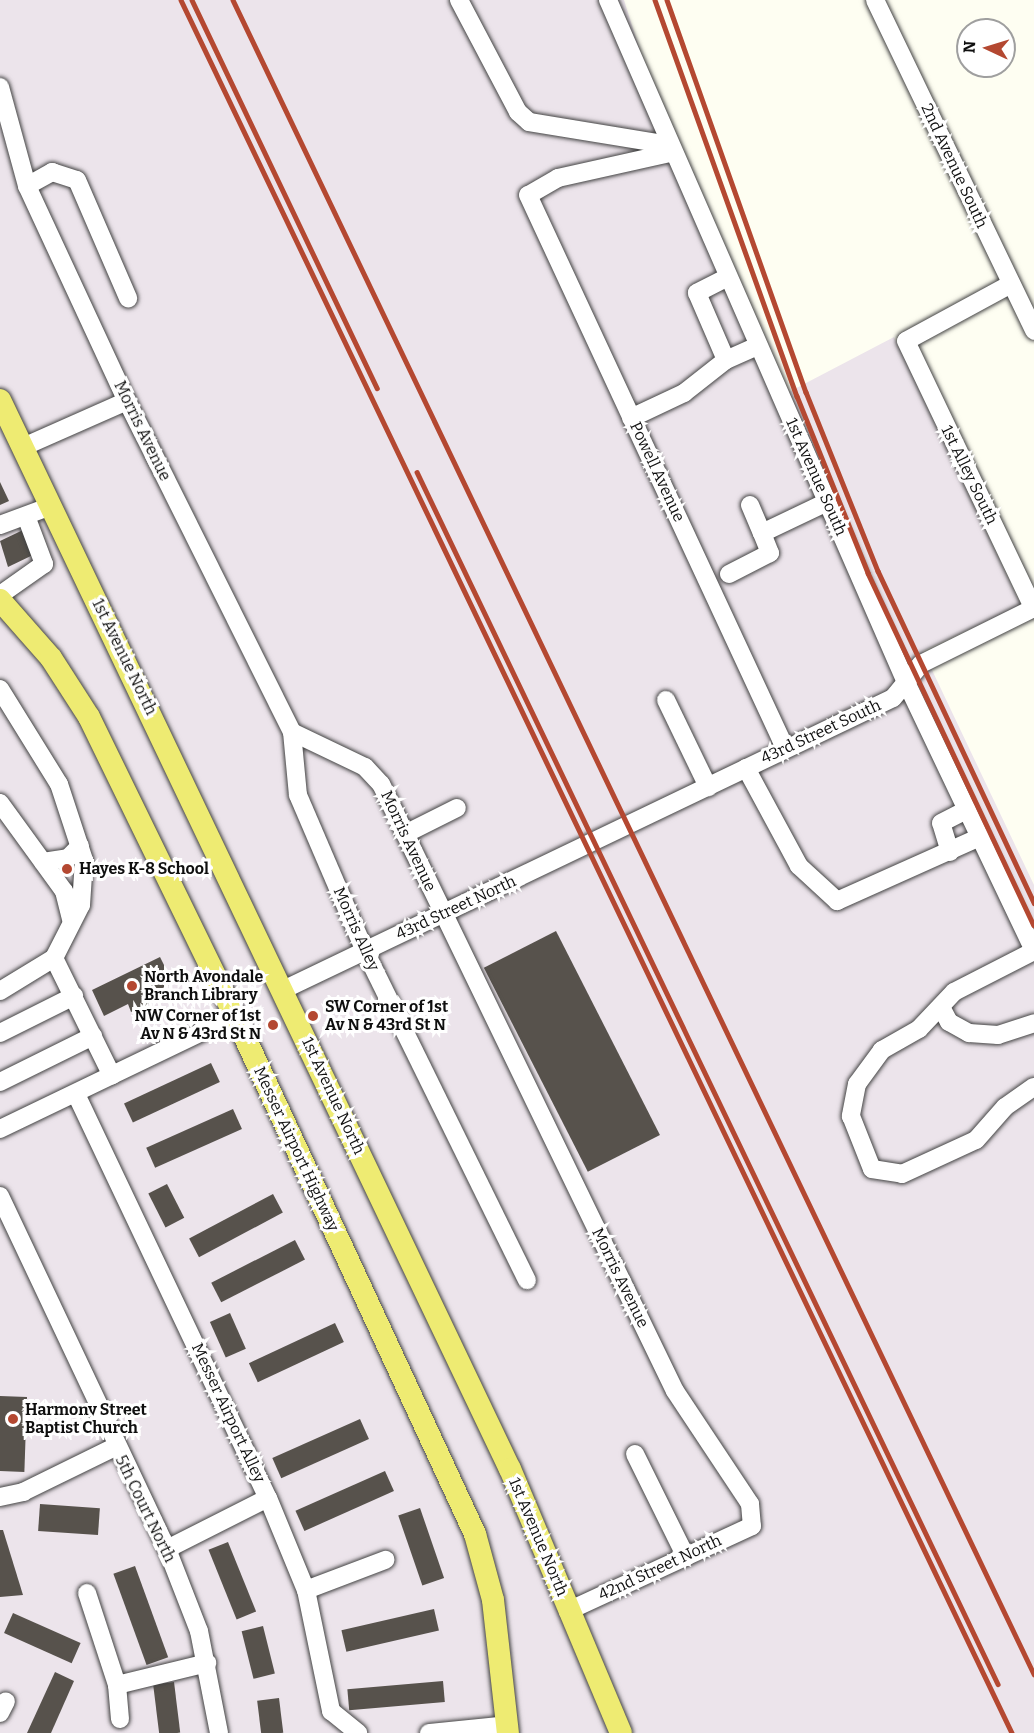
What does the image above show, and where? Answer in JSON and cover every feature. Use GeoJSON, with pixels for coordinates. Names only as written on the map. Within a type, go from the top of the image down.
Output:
{"type":"FeatureCollection","features":[{"type":"Feature","properties":{"kind":"main road","name":"1st Avenue North"},"geometry":{"type":"LineString","coordinates":[[0,400],[510,1469],[621,1733]]}},
{"type":"Feature","properties":{"kind":"main road","name":"Messer Airport Highway"},"geometry":{"type":"LineString","coordinates":[[0,600],[51,658],[89,717],[235,1016],[475,1534],[493,1600],[508,1729]]}},
{"type":"Feature","properties":{"kind":"street"},"geometry":{"type":"LineString","coordinates":[[459,0],[518,112],[529,122],[670,145]]}},
{"type":"Feature","properties":{"kind":"street","name":"1st Avenue South"},"geometry":{"type":"LineString","coordinates":[[608,0],[905,680],[1034,951]]}},
{"type":"Feature","properties":{"kind":"street","name":"2nd Avenue South"},"geometry":{"type":"LineString","coordinates":[[875,0],[1034,331]]}},
{"type":"Feature","properties":{"kind":"street","name":"Morris Avenue"},"geometry":{"type":"LineString","coordinates":[[0,87],[8,161],[27,186],[126,401],[292,732],[365,767],[381,784],[442,915],[675,1391],[750,1504],[752,1526]]}},
{"type":"Feature","properties":{"kind":"street","name":"Powell Avenue"},"geometry":{"type":"LineString","coordinates":[[670,145],[670,153],[558,178],[528,195],[785,748]]}},
{"type":"Feature","properties":{"kind":"street"},"geometry":{"type":"LineString","coordinates":[[27,186],[52,172],[77,180],[128,298]]}},
{"type":"Feature","properties":{"kind":"street"},"geometry":{"type":"LineString","coordinates":[[726,360],[698,293],[728,277]]}},
{"type":"Feature","properties":{"kind":"street","name":"1st Alley South"},"geometry":{"type":"LineString","coordinates":[[1011,284],[906,340],[1034,609]]}},
{"type":"Feature","properties":{"kind":"street"},"geometry":{"type":"LineString","coordinates":[[632,418],[684,393],[726,360],[758,346]]}},
{"type":"Feature","properties":{"kind":"street"},"geometry":{"type":"LineString","coordinates":[[23,447],[126,401]]}},
{"type":"Feature","properties":{"kind":"street"},"geometry":{"type":"LineString","coordinates":[[762,533],[827,502]]}},
{"type":"Feature","properties":{"kind":"street"},"geometry":{"type":"LineString","coordinates":[[729,574],[770,554],[750,505]]}},
{"type":"Feature","properties":{"kind":"street"},"geometry":{"type":"LineString","coordinates":[[0,525],[51,506]]}},
{"type":"Feature","properties":{"kind":"street"},"geometry":{"type":"LineString","coordinates":[[0,595],[44,564],[26,516]]}},
{"type":"Feature","properties":{"kind":"street","name":"43rd Street South"},"geometry":{"type":"LineString","coordinates":[[629,826],[785,748],[893,698],[905,680],[921,664],[1034,609]]}},
{"type":"Feature","properties":{"kind":"street"},"geometry":{"type":"LineString","coordinates":[[0,690],[59,784],[80,846],[81,905],[71,919],[54,958],[0,991]]}},
{"type":"Feature","properties":{"kind":"street"},"geometry":{"type":"LineString","coordinates":[[666,700],[708,787]]}},
{"type":"Feature","properties":{"kind":"street","name":"Morris Alley"},"geometry":{"type":"LineString","coordinates":[[292,732],[291,767],[298,795],[365,951],[527,1280]]}},
{"type":"Feature","properties":{"kind":"street"},"geometry":{"type":"LineString","coordinates":[[746,768],[798,866],[837,902],[980,837]]}},
{"type":"Feature","properties":{"kind":"street"},"geometry":{"type":"LineString","coordinates":[[0,803],[64,891],[71,919]]}},
{"type":"Feature","properties":{"kind":"street"},"geometry":{"type":"LineString","coordinates":[[405,834],[457,808]]}},
{"type":"Feature","properties":{"kind":"street"},"geometry":{"type":"LineString","coordinates":[[950,852],[941,824],[967,810]]}},
{"type":"Feature","properties":{"kind":"street","name":"43rd Street North"},"geometry":{"type":"LineString","coordinates":[[283,990],[629,826]]}},
{"type":"Feature","properties":{"kind":"street"},"geometry":{"type":"LineString","coordinates":[[43,862],[68,858],[80,846]]}},
{"type":"Feature","properties":{"kind":"street"},"geometry":{"type":"LineString","coordinates":[[1034,951],[976,978],[919,1029],[882,1050],[857,1084],[851,1116],[872,1169],[902,1174],[976,1140],[1005,1107],[1034,1087]]}},
{"type":"Feature","properties":{"kind":"street"},"geometry":{"type":"LineString","coordinates":[[54,958],[112,1076]]}},
{"type":"Feature","properties":{"kind":"street"},"geometry":{"type":"LineString","coordinates":[[0,1034],[74,996]]}},
{"type":"Feature","properties":{"kind":"street"},"geometry":{"type":"LineString","coordinates":[[941,1007],[949,1022],[969,1033],[998,1035],[1034,1023]]}},
{"type":"Feature","properties":{"kind":"street"},"geometry":{"type":"LineString","coordinates":[[0,1129],[235,1016]]}},
{"type":"Feature","properties":{"kind":"street"},"geometry":{"type":"LineString","coordinates":[[0,1082],[93,1036]]}},
{"type":"Feature","properties":{"kind":"street","name":"Messer Airport Alley"},"geometry":{"type":"LineString","coordinates":[[76,1094],[268,1498],[306,1590],[332,1711],[358,1733]]}},
{"type":"Feature","properties":{"kind":"street","name":"5th Court North"},"geometry":{"type":"LineString","coordinates":[[0,1196],[114,1447],[167,1549],[207,1663],[219,1733]]}},
{"type":"Feature","properties":{"kind":"street"},"geometry":{"type":"LineString","coordinates":[[0,1497],[23,1492],[114,1447]]}},
{"type":"Feature","properties":{"kind":"street"},"geometry":{"type":"LineString","coordinates":[[635,1454],[686,1557]]}},
{"type":"Feature","properties":{"kind":"street"},"geometry":{"type":"LineString","coordinates":[[167,1549],[268,1498]]}},
{"type":"Feature","properties":{"kind":"street","name":"42nd Street North"},"geometry":{"type":"LineString","coordinates":[[568,1611],[752,1526]]}},
{"type":"Feature","properties":{"kind":"street"},"geometry":{"type":"LineString","coordinates":[[306,1590],[385,1560]]}},
{"type":"Feature","properties":{"kind":"street"},"geometry":{"type":"LineString","coordinates":[[87,1593],[117,1685],[120,1719]]}},
{"type":"Feature","properties":{"kind":"street"},"geometry":{"type":"LineString","coordinates":[[117,1685],[207,1663]]}},
{"type":"Feature","properties":{"kind":"street"},"geometry":{"type":"LineString","coordinates":[[439,1732],[508,1729]]}},
{"type":"Feature","properties":{"kind":"shaded area"},"geometry":{"type":"Polygon","coordinates":[[[0,0],[624,0],[643,60],[785,394],[894,337],[1021,605],[923,651],[1034,885],[1034,1733],[0,1733],[0,0]]]}},
{"type":"Feature","properties":{"kind":"building"},"geometry":{"type":"Polygon","coordinates":[[[0,482],[9,501],[0,505],[0,482]]]}},
{"type":"Feature","properties":{"kind":"building"},"geometry":{"type":"Polygon","coordinates":[[[23,530],[35,554],[8,567],[0,541],[23,530]]]}},
{"type":"Feature","properties":{"kind":"building"},"geometry":{"type":"Polygon","coordinates":[[[556,931],[660,1135],[588,1172],[484,968],[556,931]]]}},
{"type":"Feature","properties":{"kind":"building","name":"North Avondale Branch Library"},"geometry":{"type":"Polygon","coordinates":[[[160,957],[173,983],[150,994],[153,1002],[131,1012],[128,1004],[104,1016],[92,990],[160,957]]]}},
{"type":"Feature","properties":{"kind":"building"},"geometry":{"type":"Polygon","coordinates":[[[211,1063],[220,1082],[133,1123],[124,1104],[211,1063]]]}},
{"type":"Feature","properties":{"kind":"building"},"geometry":{"type":"Polygon","coordinates":[[[233,1109],[242,1129],[155,1168],[146,1148],[233,1109]]]}},
{"type":"Feature","properties":{"kind":"building"},"geometry":{"type":"Polygon","coordinates":[[[167,1184],[184,1218],[166,1227],[148,1194],[167,1184]]]}},
{"type":"Feature","properties":{"kind":"building"},"geometry":{"type":"Polygon","coordinates":[[[273,1194],[283,1213],[199,1257],[189,1239],[273,1194]]]}},
{"type":"Feature","properties":{"kind":"building"},"geometry":{"type":"Polygon","coordinates":[[[295,1240],[305,1260],[221,1302],[211,1283],[295,1240]]]}},
{"type":"Feature","properties":{"kind":"building"},"geometry":{"type":"Polygon","coordinates":[[[230,1313],[246,1349],[226,1358],[210,1322],[230,1313]]]}},
{"type":"Feature","properties":{"kind":"building"},"geometry":{"type":"Polygon","coordinates":[[[335,1323],[344,1342],[258,1382],[249,1363],[335,1323]]]}},
{"type":"Feature","properties":{"kind":"building","name":"Harmony Street Baptist Church"},"geometry":{"type":"Polygon","coordinates":[[[0,1396],[27,1397],[24,1472],[0,1471],[0,1396]]]}},
{"type":"Feature","properties":{"kind":"building"},"geometry":{"type":"Polygon","coordinates":[[[360,1419],[369,1439],[281,1478],[272,1458],[360,1419]]]}},
{"type":"Feature","properties":{"kind":"building"},"geometry":{"type":"Polygon","coordinates":[[[385,1471],[394,1491],[304,1531],[295,1511],[385,1471]]]}},
{"type":"Feature","properties":{"kind":"building"},"geometry":{"type":"Polygon","coordinates":[[[40,1504],[100,1508],[98,1535],[38,1531],[40,1504]]]}},
{"type":"Feature","properties":{"kind":"building"},"geometry":{"type":"Polygon","coordinates":[[[420,1508],[444,1578],[422,1585],[398,1515],[420,1508]]]}},
{"type":"Feature","properties":{"kind":"building"},"geometry":{"type":"Polygon","coordinates":[[[0,1530],[3,1530],[23,1595],[0,1597],[0,1530]]]}},
{"type":"Feature","properties":{"kind":"building"},"geometry":{"type":"Polygon","coordinates":[[[228,1542],[256,1612],[237,1619],[209,1550],[228,1542]]]}},
{"type":"Feature","properties":{"kind":"building"},"geometry":{"type":"Polygon","coordinates":[[[135,1566],[168,1657],[147,1665],[113,1574],[135,1566]]]}},
{"type":"Feature","properties":{"kind":"building"},"geometry":{"type":"Polygon","coordinates":[[[434,1609],[439,1630],[346,1652],[341,1630],[434,1609]]]}},
{"type":"Feature","properties":{"kind":"building"},"geometry":{"type":"Polygon","coordinates":[[[13,1613],[81,1643],[72,1663],[4,1633],[13,1613]]]}},
{"type":"Feature","properties":{"kind":"building"},"geometry":{"type":"Polygon","coordinates":[[[263,1626],[275,1674],[254,1679],[242,1631],[263,1626]]]}},
{"type":"Feature","properties":{"kind":"building"},"geometry":{"type":"Polygon","coordinates":[[[55,1672],[74,1681],[51,1733],[27,1733],[55,1672]]]}},
{"type":"Feature","properties":{"kind":"building"},"geometry":{"type":"Polygon","coordinates":[[[443,1681],[445,1702],[349,1710],[347,1689],[443,1681]]]}},
{"type":"Feature","properties":{"kind":"building"},"geometry":{"type":"Polygon","coordinates":[[[174,1682],[180,1733],[159,1733],[153,1685],[174,1682]]]}},
{"type":"Feature","properties":{"kind":"building"},"geometry":{"type":"Polygon","coordinates":[[[279,1698],[283,1733],[261,1733],[257,1701],[279,1698]]]}},
{"type":"Feature","properties":{"kind":"railway"},"geometry":{"type":"LineString","coordinates":[[181,0],[1012,1733]]}},
{"type":"Feature","properties":{"kind":"railway"},"geometry":{"type":"LineString","coordinates":[[192,0],[377,388]]}},
{"type":"Feature","properties":{"kind":"railway"},"geometry":{"type":"LineString","coordinates":[[233,0],[1034,1674]]}},
{"type":"Feature","properties":{"kind":"railway"},"geometry":{"type":"LineString","coordinates":[[655,0],[797,396],[868,573],[1034,925]]}},
{"type":"Feature","properties":{"kind":"railway"},"geometry":{"type":"LineString","coordinates":[[667,0],[806,392],[878,571],[1034,903]]}},
{"type":"Feature","properties":{"kind":"railway"},"geometry":{"type":"LineString","coordinates":[[417,472],[998,1684]]}},
{"type":"Feature","properties":{"kind":"place","name":"Hayes K-8 School"},"geometry":{"type":"Point","coordinates":[67,869]}},
{"type":"Feature","properties":{"kind":"place","name":"North Avondale Branch Library"},"geometry":{"type":"Point","coordinates":[132,986]}},
{"type":"Feature","properties":{"kind":"place","name":"SW Corner of 1st Av N & 43rd St N"},"geometry":{"type":"Point","coordinates":[313,1016]}},
{"type":"Feature","properties":{"kind":"place","name":"NW Corner of 1st Av N & 43rd St N"},"geometry":{"type":"Point","coordinates":[273,1025]}},
{"type":"Feature","properties":{"kind":"place","name":"Harmony Street Baptist Church"},"geometry":{"type":"Point","coordinates":[13,1419]}}]}
